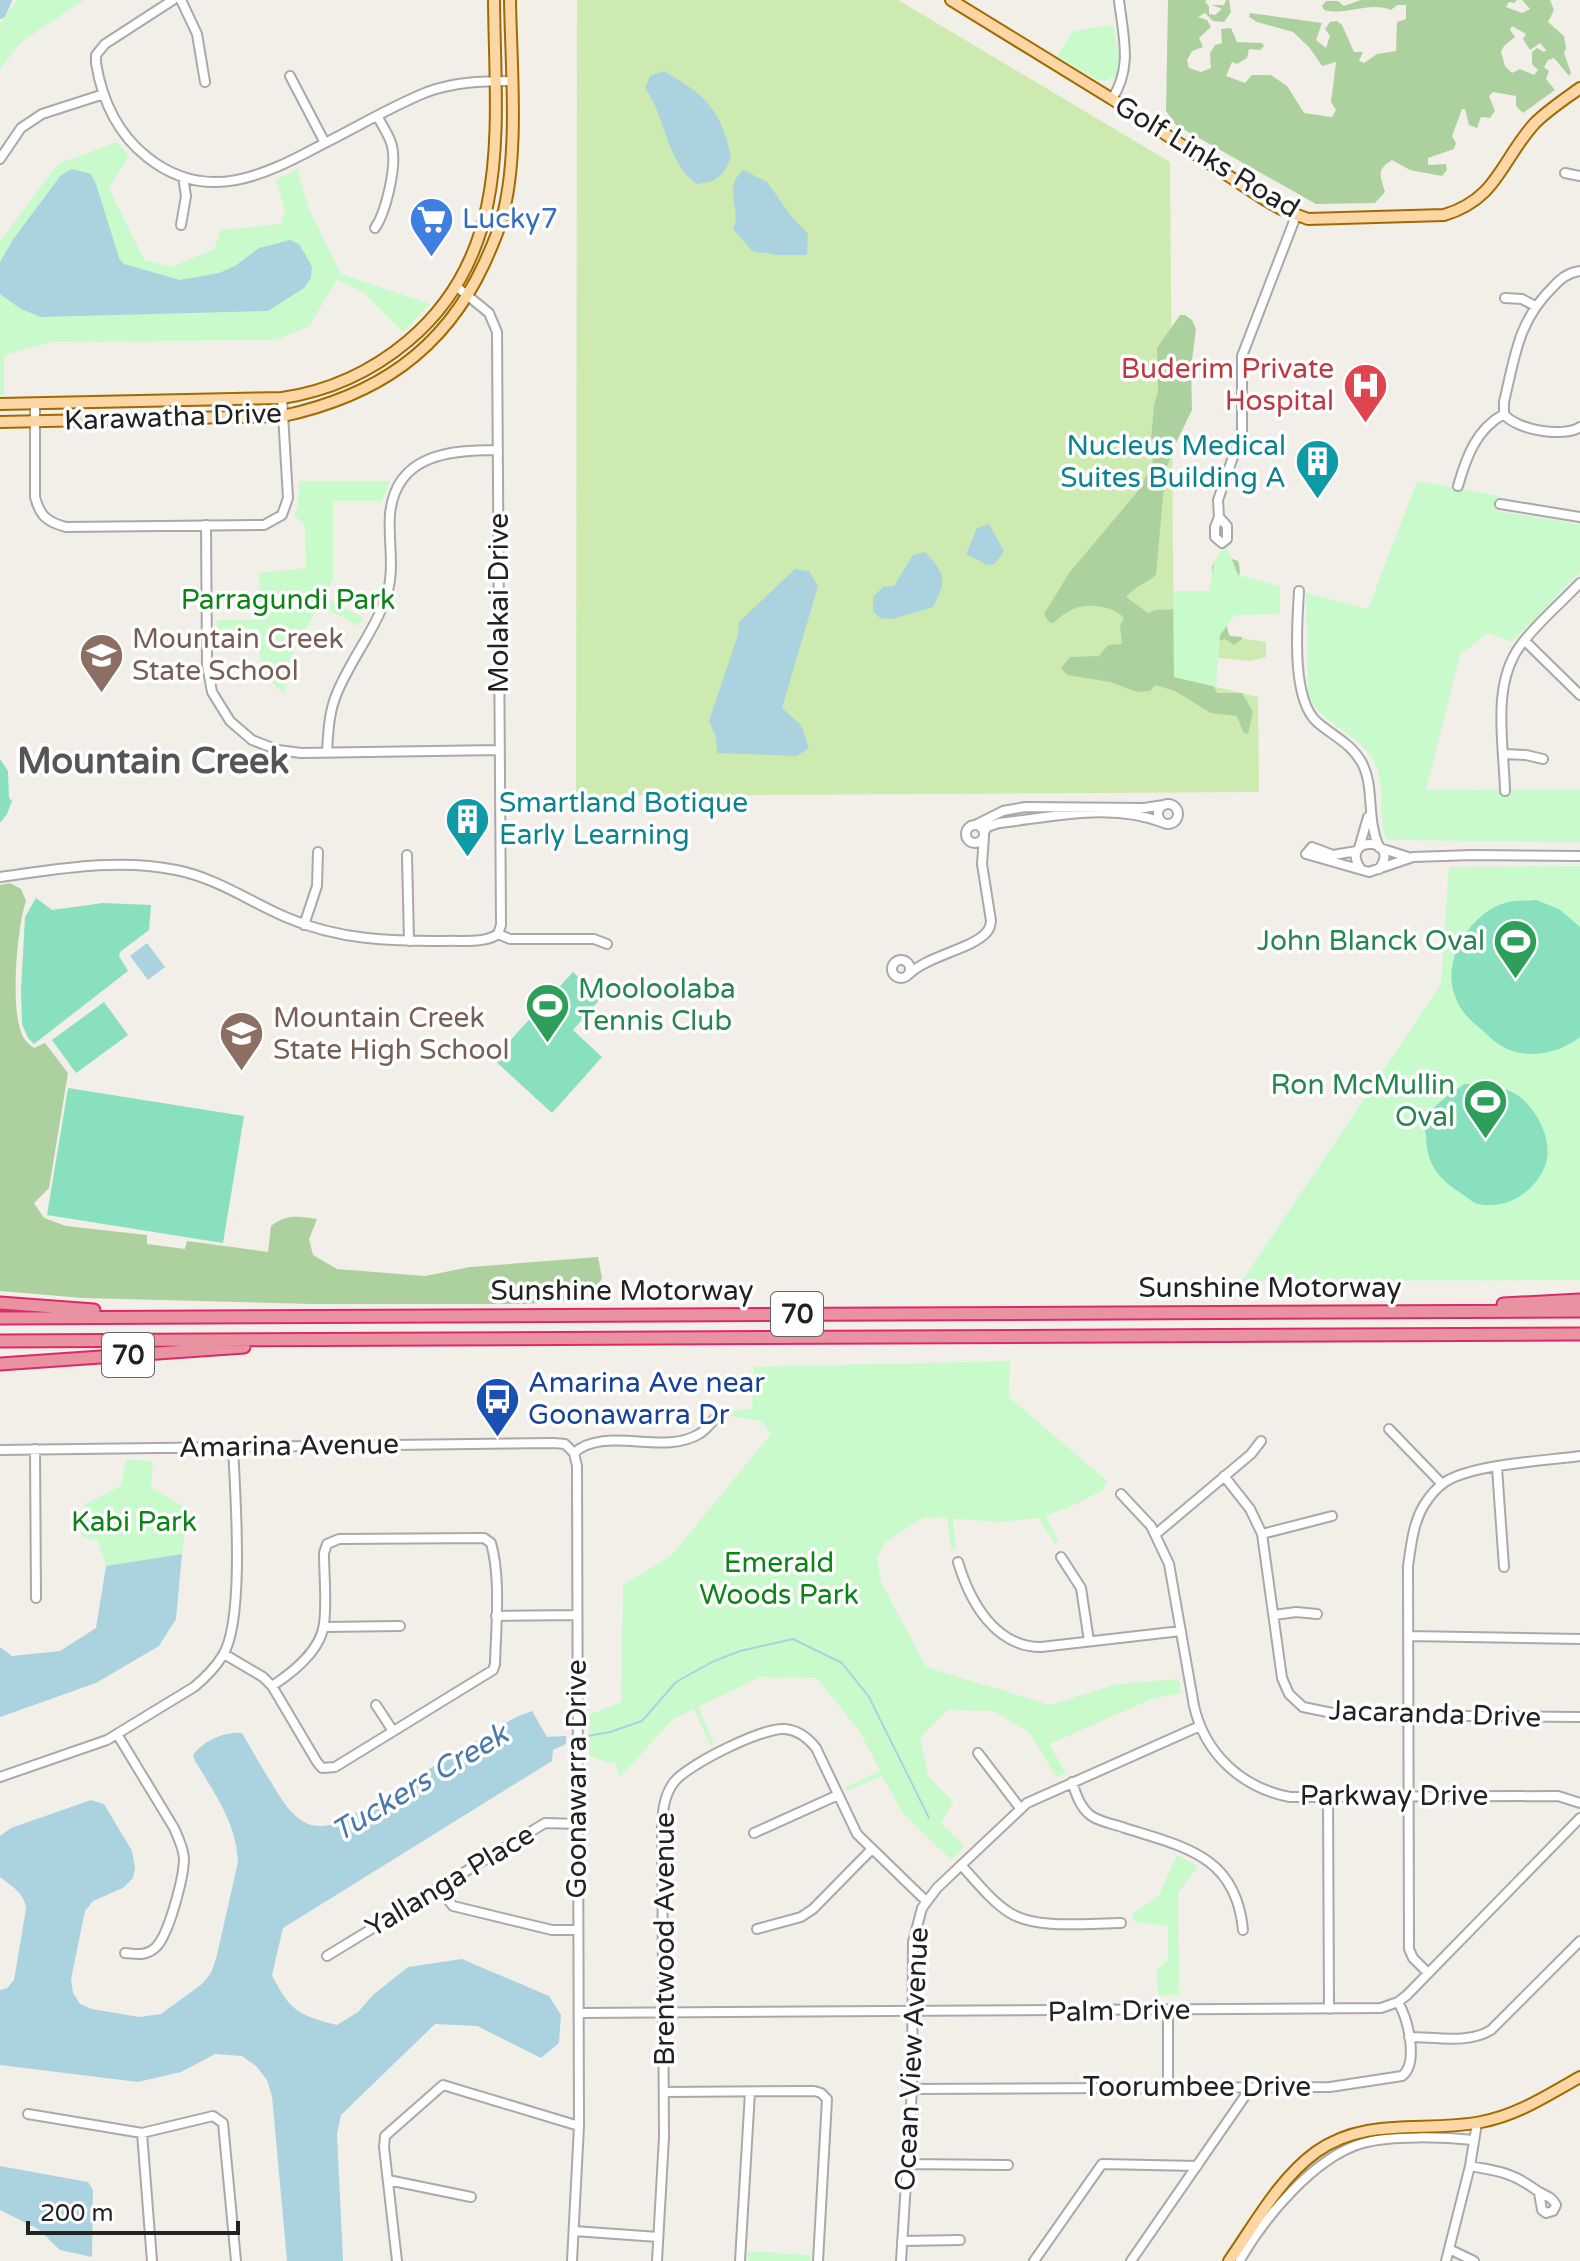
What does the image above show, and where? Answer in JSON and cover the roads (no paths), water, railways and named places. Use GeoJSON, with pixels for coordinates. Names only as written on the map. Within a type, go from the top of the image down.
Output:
{"type":"FeatureCollection","features":[{"type":"Feature","properties":{"kind":"highway"},"geometry":{"type":"LineString","coordinates":[[1480,1311],[1494,1305],[1580,1300]]}},
{"type":"Feature","properties":{"kind":"highway","name":"70"},"geometry":{"type":"LineString","coordinates":[[0,1303],[100,1311],[113,1317]]}},
{"type":"Feature","properties":{"kind":"highway","name":"Sunshine Motorway"},"geometry":{"type":"LineString","coordinates":[[0,1318],[1580,1311]]}},
{"type":"Feature","properties":{"kind":"highway","name":"Sunshine Motorway"},"geometry":{"type":"LineString","coordinates":[[0,1341],[1560,1334],[1580,1337]]}},
{"type":"Feature","properties":{"kind":"highway","name":"70"},"geometry":{"type":"LineString","coordinates":[[0,1364],[244,1347],[254,1340]]}},
{"type":"Feature","properties":{"kind":"main road","name":"Karawatha Drive"},"geometry":{"type":"LineString","coordinates":[[0,404],[282,398],[327,388],[392,353],[429,322],[457,287],[475,251],[486,217],[494,169],[494,0]]}},
{"type":"Feature","properties":{"kind":"main road","name":"Karawatha Drive"},"geometry":{"type":"LineString","coordinates":[[0,422],[283,416],[326,406],[361,392],[383,380],[425,348],[468,295],[501,224],[510,173],[510,0]]}},
{"type":"Feature","properties":{"kind":"main road","name":"Golf Links Road"},"geometry":{"type":"LineString","coordinates":[[951,0],[1112,99],[1262,198],[1308,219],[1444,215],[1463,209],[1479,199],[1493,183],[1534,125],[1580,88]]}},
{"type":"Feature","properties":{"kind":"main road"},"geometry":{"type":"LineString","coordinates":[[1236,2260],[1293,2173],[1329,2144],[1360,2131],[1477,2123],[1501,2118],[1580,2077]]}},
{"type":"Feature","properties":{"kind":"street"},"geometry":{"type":"LineString","coordinates":[[173,0],[99,49],[96,63],[104,94],[125,137],[152,161],[194,180],[228,182],[253,178],[437,89],[467,82],[511,81]]}},
{"type":"Feature","properties":{"kind":"street"},"geometry":{"type":"LineString","coordinates":[[181,0],[197,34],[205,82]]}},
{"type":"Feature","properties":{"kind":"street"},"geometry":{"type":"LineString","coordinates":[[1112,99],[1126,65],[1119,0]]}},
{"type":"Feature","properties":{"kind":"street"},"geometry":{"type":"LineString","coordinates":[[290,76],[325,143]]}},
{"type":"Feature","properties":{"kind":"street"},"geometry":{"type":"LineString","coordinates":[[0,159],[21,128],[42,114],[104,94]]}},
{"type":"Feature","properties":{"kind":"street"},"geometry":{"type":"LineString","coordinates":[[375,228],[381,218],[393,171],[392,146],[378,117]]}},
{"type":"Feature","properties":{"kind":"street"},"geometry":{"type":"LineString","coordinates":[[1565,173],[1580,176]]}},
{"type":"Feature","properties":{"kind":"street"},"geometry":{"type":"LineString","coordinates":[[183,177],[186,196]]}},
{"type":"Feature","properties":{"kind":"street"},"geometry":{"type":"LineString","coordinates":[[181,225],[186,196],[194,180]]}},
{"type":"Feature","properties":{"kind":"street"},"geometry":{"type":"LineString","coordinates":[[486,217],[489,213],[498,213],[501,224]]}},
{"type":"Feature","properties":{"kind":"street"},"geometry":{"type":"LineString","coordinates":[[1219,517],[1218,500],[1242,431],[1242,356],[1296,216]]}},
{"type":"Feature","properties":{"kind":"street"},"geometry":{"type":"LineString","coordinates":[[1580,271],[1563,277],[1527,318],[1504,402],[1504,414],[1511,422],[1523,427],[1560,432],[1575,431],[1580,427]]}},
{"type":"Feature","properties":{"kind":"street","name":"Molakai Drive"},"geometry":{"type":"LineString","coordinates":[[457,287],[489,313],[497,332],[501,925],[498,934]]}},
{"type":"Feature","properties":{"kind":"street"},"geometry":{"type":"LineString","coordinates":[[1505,298],[1524,299],[1535,306]]}},
{"type":"Feature","properties":{"kind":"street","name":"Karawatha Drive"},"geometry":{"type":"LineString","coordinates":[[392,353],[391,362],[398,365],[425,348]]}},
{"type":"Feature","properties":{"kind":"street"},"geometry":{"type":"LineString","coordinates":[[35,403],[35,497],[45,519],[66,527],[264,525],[282,515],[288,498],[282,398]]}},
{"type":"Feature","properties":{"kind":"street"},"geometry":{"type":"LineString","coordinates":[[1458,486],[1471,448],[1492,421],[1504,414]]}},
{"type":"Feature","properties":{"kind":"street"},"geometry":{"type":"LineString","coordinates":[[327,753],[335,696],[387,595],[390,514],[398,487],[430,457],[453,451],[498,450]]}},
{"type":"Feature","properties":{"kind":"street"},"geometry":{"type":"LineString","coordinates":[[1500,504],[1580,517]]}},
{"type":"Feature","properties":{"kind":"street"},"geometry":{"type":"LineString","coordinates":[[206,525],[207,673],[218,704],[233,725],[260,744],[286,752],[500,750]]}},
{"type":"Feature","properties":{"kind":"street"},"geometry":{"type":"LineString","coordinates":[[1505,791],[1503,686],[1525,641],[1580,583]]}},
{"type":"Feature","properties":{"kind":"street"},"geometry":{"type":"LineString","coordinates":[[1299,591],[1300,694],[1314,719],[1345,741],[1361,762],[1368,780],[1369,812],[1384,857],[1379,869]]}},
{"type":"Feature","properties":{"kind":"street"},"geometry":{"type":"LineString","coordinates":[[1525,641],[1580,695]]}},
{"type":"Feature","properties":{"kind":"street"},"geometry":{"type":"LineString","coordinates":[[1504,754],[1543,759]]}},
{"type":"Feature","properties":{"kind":"street"},"geometry":{"type":"LineString","coordinates":[[1164,805],[1158,813],[1164,823]]}},
{"type":"Feature","properties":{"kind":"street"},"geometry":{"type":"LineString","coordinates":[[971,843],[980,842],[988,826],[999,823],[1101,813],[1132,813],[1164,823],[1174,822],[1178,813],[1172,805],[1144,808],[1025,807],[1003,811],[966,831],[967,839],[982,864]]}},
{"type":"Feature","properties":{"kind":"street"},"geometry":{"type":"LineString","coordinates":[[1364,871],[1356,861],[1369,812]]}},
{"type":"Feature","properties":{"kind":"street"},"geometry":{"type":"LineString","coordinates":[[930,959],[893,963],[893,974],[901,979],[930,959],[980,937],[989,929],[991,921],[982,864],[984,835],[981,827],[975,825]]}},
{"type":"Feature","properties":{"kind":"street"},"geometry":{"type":"LineString","coordinates":[[1413,857],[1368,843],[1358,850],[1338,855],[1309,851],[1372,872],[1413,857],[1580,856]]}},
{"type":"Feature","properties":{"kind":"street"},"geometry":{"type":"LineString","coordinates":[[304,925],[317,886],[318,852]]}},
{"type":"Feature","properties":{"kind":"street"},"geometry":{"type":"LineString","coordinates":[[407,855],[409,941]]}},
{"type":"Feature","properties":{"kind":"street"},"geometry":{"type":"LineString","coordinates":[[0,877],[116,863],[166,868],[222,884],[304,925],[362,939],[485,940],[498,934],[510,939],[594,939],[607,944]]}},
{"type":"Feature","properties":{"kind":"street"},"geometry":{"type":"LineString","coordinates":[[903,960],[910,965],[909,974]]}},
{"type":"Feature","properties":{"kind":"street"},"geometry":{"type":"LineString","coordinates":[[574,1453],[588,1444],[682,1440],[700,1434],[717,1416]]}},
{"type":"Feature","properties":{"kind":"street"},"geometry":{"type":"LineString","coordinates":[[1389,1429],[1442,1484]]}},
{"type":"Feature","properties":{"kind":"street"},"geometry":{"type":"LineString","coordinates":[[1156,1534],[1251,1454],[1261,1441]]}},
{"type":"Feature","properties":{"kind":"street","name":"Amarina Avenue"},"geometry":{"type":"LineString","coordinates":[[0,1450],[554,1443],[565,1444],[574,1453]]}},
{"type":"Feature","properties":{"kind":"street"},"geometry":{"type":"LineString","coordinates":[[0,1777],[117,1734],[194,1687],[224,1654],[235,1611],[233,1446]]}},
{"type":"Feature","properties":{"kind":"street"},"geometry":{"type":"LineString","coordinates":[[35,1449],[36,1598]]}},
{"type":"Feature","properties":{"kind":"street","name":"Goonawarra Drive"},"geometry":{"type":"LineString","coordinates":[[572,2261],[579,2126],[577,1466],[574,1453]]}},
{"type":"Feature","properties":{"kind":"street"},"geometry":{"type":"LineString","coordinates":[[1428,1973],[1409,1951],[1408,1566],[1411,1543],[1422,1508],[1442,1484],[1455,1477],[1580,1456]]}},
{"type":"Feature","properties":{"kind":"street"},"geometry":{"type":"LineString","coordinates":[[1497,1468],[1504,1567]]}},
{"type":"Feature","properties":{"kind":"street","name":"Jacaranda Drive"},"geometry":{"type":"LineString","coordinates":[[1224,1476],[1250,1509],[1262,1534],[1282,1678],[1296,1701],[1309,1709],[1342,1715],[1580,1717]]}},
{"type":"Feature","properties":{"kind":"street","name":"Parkway Drive"},"geometry":{"type":"LineString","coordinates":[[1121,1494],[1156,1534],[1173,1577],[1200,1726],[1210,1746],[1226,1765],[1254,1785],[1290,1797],[1558,1796],[1580,1803]]}},
{"type":"Feature","properties":{"kind":"street"},"geometry":{"type":"LineString","coordinates":[[1262,1534],[1332,1516]]}},
{"type":"Feature","properties":{"kind":"street"},"geometry":{"type":"LineString","coordinates":[[224,1654],[263,1677],[272,1686],[322,1768],[335,1767],[493,1670],[496,1616],[491,1543],[484,1538],[339,1539],[327,1544],[324,1553],[324,1627],[307,1656],[272,1686]]}},
{"type":"Feature","properties":{"kind":"street"},"geometry":{"type":"LineString","coordinates":[[1061,1557],[1081,1588],[1089,1641]]}},
{"type":"Feature","properties":{"kind":"street"},"geometry":{"type":"LineString","coordinates":[[958,1562],[965,1583],[985,1617],[1006,1638],[1034,1647],[1181,1631]]}},
{"type":"Feature","properties":{"kind":"street"},"geometry":{"type":"LineString","coordinates":[[1274,1615],[1296,1612],[1317,1614]]}},
{"type":"Feature","properties":{"kind":"street"},"geometry":{"type":"LineString","coordinates":[[496,1616],[576,1615]]}},
{"type":"Feature","properties":{"kind":"street"},"geometry":{"type":"LineString","coordinates":[[324,1627],[400,1626]]}},
{"type":"Feature","properties":{"kind":"street"},"geometry":{"type":"LineString","coordinates":[[1408,1636],[1580,1639]]}},
{"type":"Feature","properties":{"kind":"street"},"geometry":{"type":"LineString","coordinates":[[376,1705],[393,1731]]}},
{"type":"Feature","properties":{"kind":"street","name":"Ocean View Avenue"},"geometry":{"type":"LineString","coordinates":[[901,2261],[912,2089],[913,1942],[918,1918],[926,1901],[1020,1808],[1035,1798],[1200,1726]]}},
{"type":"Feature","properties":{"kind":"street","name":"Brentwood Avenue"},"geometry":{"type":"LineString","coordinates":[[657,2261],[664,2092],[662,1817],[664,1802],[675,1781],[698,1762],[763,1733],[783,1729],[796,1732],[812,1743],[853,1827],[926,1901]]}},
{"type":"Feature","properties":{"kind":"street"},"geometry":{"type":"LineString","coordinates":[[117,1734],[174,1828],[184,1861],[165,1937],[155,1949],[144,1955],[125,1953]]}},
{"type":"Feature","properties":{"kind":"street"},"geometry":{"type":"LineString","coordinates":[[978,1753],[1020,1808]]}},
{"type":"Feature","properties":{"kind":"street"},"geometry":{"type":"LineString","coordinates":[[1072,1782],[1082,1806],[1094,1818],[1190,1849],[1214,1865],[1236,1896],[1243,1930]]}},
{"type":"Feature","properties":{"kind":"street"},"geometry":{"type":"LineString","coordinates":[[754,1833],[838,1795]]}},
{"type":"Feature","properties":{"kind":"street"},"geometry":{"type":"LineString","coordinates":[[1328,1798],[1329,2009]]}},
{"type":"Feature","properties":{"kind":"street"},"geometry":{"type":"LineString","coordinates":[[1398,2002],[1580,1818]]}},
{"type":"Feature","properties":{"kind":"street","name":"Yallanga Place"},"geometry":{"type":"LineString","coordinates":[[327,1956],[545,1823],[578,1824]]}},
{"type":"Feature","properties":{"kind":"street"},"geometry":{"type":"LineString","coordinates":[[757,1929],[807,1913],[872,1849]]}},
{"type":"Feature","properties":{"kind":"street"},"geometry":{"type":"LineString","coordinates":[[961,1865],[999,1904],[1019,1918],[1036,1923],[1121,1923]]}},
{"type":"Feature","properties":{"kind":"street"},"geometry":{"type":"LineString","coordinates":[[439,1889],[453,1906],[552,1930],[578,1930]]}},
{"type":"Feature","properties":{"kind":"street"},"geometry":{"type":"LineString","coordinates":[[1409,2037],[1472,2038],[1483,2035],[1580,1941]]}},
{"type":"Feature","properties":{"kind":"street","name":"Palm Drive"},"geometry":{"type":"LineString","coordinates":[[579,2013],[1329,2009],[1381,2008],[1398,2002]]}},
{"type":"Feature","properties":{"kind":"street","name":"Toorumbee Drive"},"geometry":{"type":"LineString","coordinates":[[912,2089],[1330,2087],[1402,2076],[1409,2065],[1409,2037],[1407,2021],[1398,2002]]}},
{"type":"Feature","properties":{"kind":"street"},"geometry":{"type":"LineString","coordinates":[[1168,2010],[1168,2086]]}},
{"type":"Feature","properties":{"kind":"street"},"geometry":{"type":"LineString","coordinates":[[397,2261],[385,2136],[443,2085],[579,2126]]}},
{"type":"Feature","properties":{"kind":"street"},"geometry":{"type":"LineString","coordinates":[[1131,2261],[1245,2096],[1246,2087]]}},
{"type":"Feature","properties":{"kind":"street"},"geometry":{"type":"LineString","coordinates":[[664,2092],[814,2091],[827,2099],[818,2261]]}},
{"type":"Feature","properties":{"kind":"street"},"geometry":{"type":"LineString","coordinates":[[740,2261],[750,2092]]}},
{"type":"Feature","properties":{"kind":"street"},"geometry":{"type":"LineString","coordinates":[[28,2114],[142,2133],[213,2116],[223,2123],[236,2261]]}},
{"type":"Feature","properties":{"kind":"street"},"geometry":{"type":"LineString","coordinates":[[1446,2261],[1470,2166],[1477,2123]]}},
{"type":"Feature","properties":{"kind":"street"},"geometry":{"type":"LineString","coordinates":[[142,2133],[152,2261]]}},
{"type":"Feature","properties":{"kind":"street"},"geometry":{"type":"LineString","coordinates":[[1236,2260],[1308,2177],[1336,2155],[1354,2146],[1383,2139],[1474,2140]]}},
{"type":"Feature","properties":{"kind":"street"},"geometry":{"type":"LineString","coordinates":[[907,2164],[1008,2165]]}},
{"type":"Feature","properties":{"kind":"street"},"geometry":{"type":"LineString","coordinates":[[1034,2261],[1102,2164],[1197,2166]]}},
{"type":"Feature","properties":{"kind":"street"},"geometry":{"type":"LineString","coordinates":[[1470,2166],[1514,2175],[1539,2193]]}},
{"type":"Feature","properties":{"kind":"street"},"geometry":{"type":"LineString","coordinates":[[388,2180],[471,2197]]}},
{"type":"Feature","properties":{"kind":"street"},"geometry":{"type":"LineString","coordinates":[[574,2231],[658,2237]]}},
{"type":"Feature","properties":{"kind":"street"},"geometry":{"type":"LineString","coordinates":[[902,2241],[960,2240]]}},
{"type":"Feature","properties":{"kind":"street"},"geometry":{"type":"LineString","coordinates":[[1449,2249],[1474,2261]]}},
{"type":"Feature","properties":{"kind":"water"},"geometry":{"type":"Polygon","coordinates":[[[664,71],[709,104],[722,126],[731,156],[726,169],[715,180],[696,184],[678,163],[645,88],[650,76],[664,71]]]}},
{"type":"Feature","properties":{"kind":"water"},"geometry":{"type":"Polygon","coordinates":[[[72,169],[91,174],[119,258],[124,264],[180,280],[219,273],[235,266],[259,248],[290,240],[299,244],[308,259],[312,267],[311,278],[304,288],[268,311],[41,317],[21,309],[0,294],[0,262],[61,175],[72,169]]]}},
{"type":"Feature","properties":{"kind":"water"},"geometry":{"type":"Polygon","coordinates":[[[743,170],[767,182],[808,234],[807,255],[752,251],[733,229],[736,214],[734,185],[743,170]]]}},
{"type":"Feature","properties":{"kind":"water"},"geometry":{"type":"Polygon","coordinates":[[[989,524],[1004,551],[995,564],[987,565],[966,554],[977,528],[989,524]]]}},
{"type":"Feature","properties":{"kind":"water"},"geometry":{"type":"Polygon","coordinates":[[[925,552],[942,578],[941,590],[933,607],[892,619],[880,618],[873,611],[873,597],[883,587],[894,586],[913,555],[925,552]]]}},
{"type":"Feature","properties":{"kind":"water"},"geometry":{"type":"Polygon","coordinates":[[[795,569],[809,571],[818,586],[782,708],[801,725],[809,748],[797,756],[717,753],[716,737],[709,721],[738,635],[739,622],[795,569]]]}},
{"type":"Feature","properties":{"kind":"water"},"geometry":{"type":"Polygon","coordinates":[[[147,943],[165,967],[148,980],[130,956],[147,943]]]}},
{"type":"Feature","properties":{"kind":"water"},"geometry":{"type":"Polygon","coordinates":[[[182,1554],[176,1619],[159,1646],[96,1683],[0,1717],[0,1647],[12,1656],[60,1651],[96,1628],[106,1566],[182,1554]]]}},
{"type":"Feature","properties":{"kind":"water"},"geometry":{"type":"Polygon","coordinates":[[[532,1711],[547,1737],[566,1736],[566,1744],[553,1750],[552,1761],[283,1928],[272,1975],[290,2004],[304,2014],[324,2021],[337,2025],[358,2012],[373,1995],[408,1967],[462,1959],[549,1996],[561,2015],[559,2043],[541,2058],[477,2026],[435,2024],[341,2115],[337,2134],[343,2261],[287,2261],[272,2096],[267,2080],[256,2066],[242,2056],[215,2054],[181,2072],[138,2082],[0,2065],[0,1990],[7,1988],[14,1980],[26,1909],[20,1894],[0,1877],[0,1836],[11,1828],[91,1800],[104,1804],[132,1851],[135,1868],[133,1878],[123,1888],[93,1901],[85,1911],[71,1979],[73,1993],[80,2004],[92,2009],[139,2017],[161,2014],[202,1984],[211,1973],[238,1862],[229,1821],[193,1755],[202,1745],[222,1735],[242,1733],[286,1806],[303,1822],[324,1826],[351,1816],[516,1717],[532,1711]]]}},
{"type":"Feature","properties":{"kind":"water"},"geometry":{"type":"Polygon","coordinates":[[[0,2166],[88,2182],[93,2190],[92,2257],[60,2250],[38,2229],[0,2210],[0,2166]]]}},
{"type":"Feature","properties":{"kind":"waterway","name":"Mountain Creek"},"geometry":{"type":"LineString","coordinates":[[0,13],[6,0]]}},
{"type":"Feature","properties":{"kind":"waterway","name":"Tuckers Creek"},"geometry":{"type":"LineString","coordinates":[[582,1737],[642,1721],[676,1682],[712,1662],[740,1651],[793,1639],[842,1663],[869,1697],[929,1818]]}},
{"type":"Feature","properties":{"kind":"place","name":"Lucky7"},"geometry":{"type":"Point","coordinates":[431,258]}},
{"type":"Feature","properties":{"kind":"place","name":"Buderim Private Hospital"},"geometry":{"type":"Point","coordinates":[1365,424]}},
{"type":"Feature","properties":{"kind":"place","name":"Nucleus Medical Suites Building A"},"geometry":{"type":"Point","coordinates":[1317,501]}},
{"type":"Feature","properties":{"kind":"place","name":"Mountain Creek State School"},"geometry":{"type":"Point","coordinates":[101,694]}},
{"type":"Feature","properties":{"kind":"place","name":"Smartland Botique Early Learning"},"geometry":{"type":"Point","coordinates":[468,858]}},
{"type":"Feature","properties":{"kind":"place","name":"John Blanck Oval"},"geometry":{"type":"Point","coordinates":[1516,980]}},
{"type":"Feature","properties":{"kind":"place","name":"Mooloolaba Tennis Club"},"geometry":{"type":"Point","coordinates":[547,1044]}},
{"type":"Feature","properties":{"kind":"place","name":"Mountain Creek State High School"},"geometry":{"type":"Point","coordinates":[242,1073]}},
{"type":"Feature","properties":{"kind":"place","name":"Ron McMullin Oval"},"geometry":{"type":"Point","coordinates":[1486,1140]}},
{"type":"Feature","properties":{"kind":"place","name":"Amarina Ave near Goonawarra Dr"},"geometry":{"type":"Point","coordinates":[497,1438]}},
{"type":"Feature","properties":{"kind":"district","name":"Mountain Creek"},"geometry":{"type":"Point","coordinates":[153,761]}},
{"type":"Feature","properties":{"kind":"park label","name":"Parragundi Park"},"geometry":{"type":"Point","coordinates":[288,600]}},
{"type":"Feature","properties":{"kind":"park label","name":"Kabi Park"},"geometry":{"type":"Point","coordinates":[134,1522]}},
{"type":"Feature","properties":{"kind":"park label","name":"Emerald Woods Park"},"geometry":{"type":"Point","coordinates":[779,1579]}}]}
